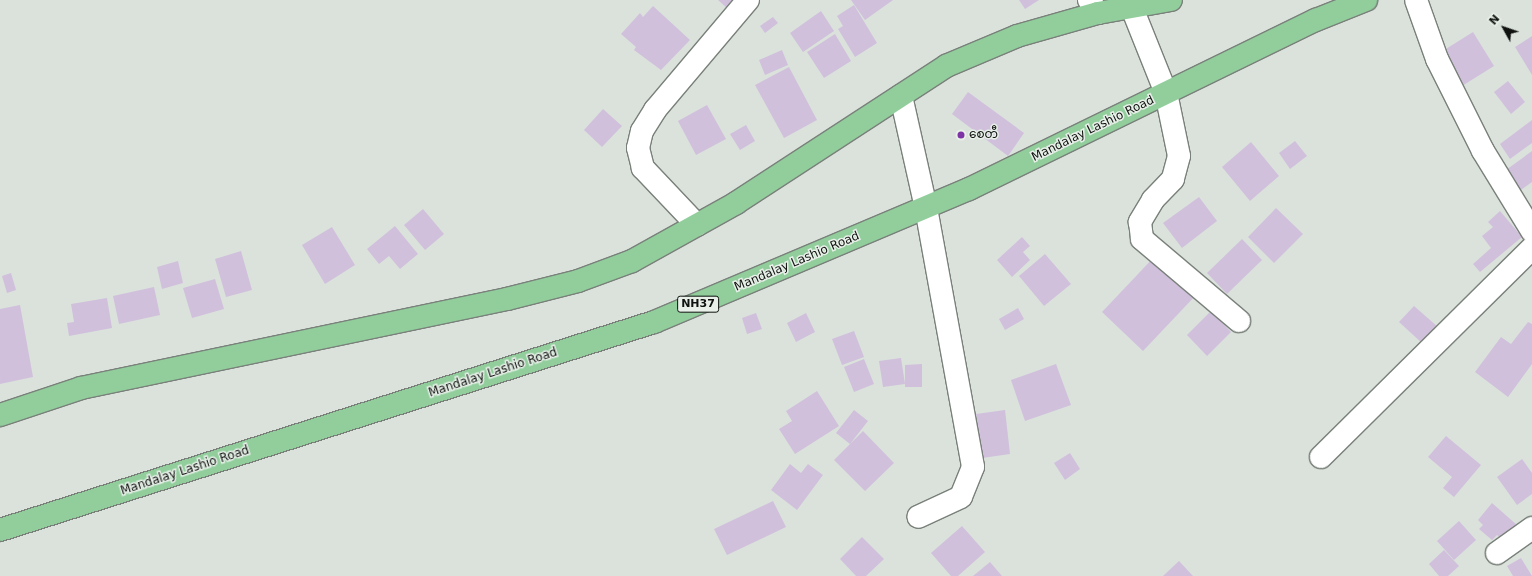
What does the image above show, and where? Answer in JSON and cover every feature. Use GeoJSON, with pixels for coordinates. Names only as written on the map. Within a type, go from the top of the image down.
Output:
{"type":"FeatureCollection","features":[{"type":"Feature","properties":{"kind":"highway"},"geometry":{"type":"LineString","coordinates":[[0,415],[81,388],[507,299],[578,281],[632,262],[697,225],[946,66],[1017,36],[1094,7],[1132,8],[1171,0]]}},
{"type":"Feature","properties":{"kind":"highway","name":"Mandalay Lashio Road"},"geometry":{"type":"LineString","coordinates":[[0,530],[654,322],[926,208],[1316,20],[1366,0]]}},
{"type":"Feature","properties":{"kind":"street"},"geometry":{"type":"LineString","coordinates":[[697,225],[643,168],[638,148],[642,131],[655,110],[748,0]]}},
{"type":"Feature","properties":{"kind":"street"},"geometry":{"type":"LineString","coordinates":[[1416,0],[1437,59],[1483,150],[1532,231]]}},
{"type":"Feature","properties":{"kind":"street"},"geometry":{"type":"LineString","coordinates":[[1132,8],[1166,93],[1179,156],[1173,179],[1153,200],[1140,222],[1142,239],[1239,321]]}},
{"type":"Feature","properties":{"kind":"street"},"geometry":{"type":"LineString","coordinates":[[901,96],[926,208],[973,467],[961,497],[918,517]]}},
{"type":"Feature","properties":{"kind":"street"},"geometry":{"type":"LineString","coordinates":[[1321,457],[1532,248]]}},
{"type":"Feature","properties":{"kind":"street"},"geometry":{"type":"LineString","coordinates":[[1497,553],[1532,528]]}},
{"type":"Feature","properties":{"kind":"building"},"geometry":{"type":"Polygon","coordinates":[[[718,0],[736,0],[728,9],[718,0]]]}},
{"type":"Feature","properties":{"kind":"building"},"geometry":{"type":"Polygon","coordinates":[[[851,0],[893,0],[865,20],[851,0]]]}},
{"type":"Feature","properties":{"kind":"building"},"geometry":{"type":"Polygon","coordinates":[[[1019,0],[1039,0],[1025,9],[1019,0]]]}},
{"type":"Feature","properties":{"kind":"building"},"geometry":{"type":"Polygon","coordinates":[[[854,5],[877,43],[855,57],[838,29],[843,26],[837,16],[854,5]]]}},
{"type":"Feature","properties":{"kind":"building"},"geometry":{"type":"Polygon","coordinates":[[[653,6],[690,40],[661,70],[634,50],[636,47],[621,34],[640,13],[643,17],[653,6]]]}},
{"type":"Feature","properties":{"kind":"building"},"geometry":{"type":"Polygon","coordinates":[[[821,11],[834,31],[803,52],[790,33],[821,11]]]}},
{"type":"Feature","properties":{"kind":"building"},"geometry":{"type":"Polygon","coordinates":[[[773,17],[778,23],[765,33],[760,26],[773,17]]]}},
{"type":"Feature","properties":{"kind":"building"},"geometry":{"type":"Polygon","coordinates":[[[1473,32],[1494,66],[1462,86],[1441,52],[1473,32]]]}},
{"type":"Feature","properties":{"kind":"building"},"geometry":{"type":"Polygon","coordinates":[[[835,34],[851,61],[824,78],[807,52],[835,34]]]}},
{"type":"Feature","properties":{"kind":"building"},"geometry":{"type":"Polygon","coordinates":[[[1532,36],[1532,75],[1515,47],[1532,36]]]}},
{"type":"Feature","properties":{"kind":"building"},"geometry":{"type":"Polygon","coordinates":[[[782,50],[788,65],[765,75],[759,60],[782,50]]]}},
{"type":"Feature","properties":{"kind":"building"},"geometry":{"type":"Polygon","coordinates":[[[789,67],[817,120],[784,138],[755,85],[789,67]]]}},
{"type":"Feature","properties":{"kind":"building"},"geometry":{"type":"Polygon","coordinates":[[[1508,81],[1525,102],[1511,114],[1494,92],[1508,81]]]}},
{"type":"Feature","properties":{"kind":"building"},"geometry":{"type":"Polygon","coordinates":[[[968,92],[1024,133],[1008,156],[952,114],[968,92]]]}},
{"type":"Feature","properties":{"kind":"building"},"geometry":{"type":"Polygon","coordinates":[[[707,105],[726,139],[696,155],[678,121],[707,105]]]}},
{"type":"Feature","properties":{"kind":"building"},"geometry":{"type":"Polygon","coordinates":[[[603,109],[622,126],[602,147],[584,130],[603,109]]]}},
{"type":"Feature","properties":{"kind":"building"},"geometry":{"type":"Polygon","coordinates":[[[1532,120],[1532,143],[1510,159],[1500,144],[1532,120]]]}},
{"type":"Feature","properties":{"kind":"building"},"geometry":{"type":"Polygon","coordinates":[[[746,125],[755,141],[740,150],[730,134],[746,125]]]}},
{"type":"Feature","properties":{"kind":"building"},"geometry":{"type":"Polygon","coordinates":[[[1295,141],[1307,156],[1290,169],[1279,153],[1295,141]]]}},
{"type":"Feature","properties":{"kind":"building"},"geometry":{"type":"Polygon","coordinates":[[[1251,142],[1279,176],[1250,201],[1222,167],[1251,142]]]}},
{"type":"Feature","properties":{"kind":"building"},"geometry":{"type":"Polygon","coordinates":[[[1532,151],[1532,182],[1521,190],[1506,170],[1532,151]]]}},
{"type":"Feature","properties":{"kind":"building"},"geometry":{"type":"Polygon","coordinates":[[[1199,197],[1217,221],[1182,248],[1163,223],[1199,197]]]}},
{"type":"Feature","properties":{"kind":"building"},"geometry":{"type":"Polygon","coordinates":[[[1276,208],[1303,234],[1274,263],[1248,237],[1276,208]]]}},
{"type":"Feature","properties":{"kind":"building"},"geometry":{"type":"Polygon","coordinates":[[[423,209],[444,234],[425,250],[404,225],[423,209]]]}},
{"type":"Feature","properties":{"kind":"building"},"geometry":{"type":"Polygon","coordinates":[[[1500,211],[1522,237],[1480,272],[1473,264],[1491,248],[1482,236],[1493,227],[1488,222],[1500,211]]]}},
{"type":"Feature","properties":{"kind":"building"},"geometry":{"type":"Polygon","coordinates":[[[395,226],[418,254],[400,269],[389,256],[379,264],[367,249],[395,226]]]}},
{"type":"Feature","properties":{"kind":"building"},"geometry":{"type":"Polygon","coordinates":[[[332,227],[355,265],[325,284],[302,245],[332,227]]]}},
{"type":"Feature","properties":{"kind":"building"},"geometry":{"type":"Polygon","coordinates":[[[1022,237],[1030,246],[1023,252],[1030,260],[1012,277],[997,260],[1022,237]]]}},
{"type":"Feature","properties":{"kind":"building"},"geometry":{"type":"Polygon","coordinates":[[[1242,239],[1262,260],[1227,294],[1207,273],[1242,239]]]}},
{"type":"Feature","properties":{"kind":"building"},"geometry":{"type":"Polygon","coordinates":[[[241,251],[252,290],[226,297],[215,259],[241,251]]]}},
{"type":"Feature","properties":{"kind":"building"},"geometry":{"type":"Polygon","coordinates":[[[1045,254],[1071,284],[1044,306],[1019,276],[1045,254]]]}},
{"type":"Feature","properties":{"kind":"building"},"geometry":{"type":"Polygon","coordinates":[[[1156,255],[1197,294],[1143,351],[1102,312],[1156,255]]]}},
{"type":"Feature","properties":{"kind":"building"},"geometry":{"type":"Polygon","coordinates":[[[178,261],[183,283],[162,289],[157,267],[178,261]]]}},
{"type":"Feature","properties":{"kind":"building"},"geometry":{"type":"Polygon","coordinates":[[[11,273],[16,290],[7,293],[2,276],[11,273]]]}},
{"type":"Feature","properties":{"kind":"building"},"geometry":{"type":"Polygon","coordinates":[[[215,279],[224,309],[192,318],[183,288],[215,279]]]}},
{"type":"Feature","properties":{"kind":"building"},"geometry":{"type":"Polygon","coordinates":[[[154,287],[160,315],[119,324],[113,296],[154,287]]]}},
{"type":"Feature","properties":{"kind":"building"},"geometry":{"type":"Polygon","coordinates":[[[107,298],[112,328],[69,336],[67,323],[74,322],[71,304],[107,298]]]}},
{"type":"Feature","properties":{"kind":"building"},"geometry":{"type":"Polygon","coordinates":[[[20,305],[33,377],[0,384],[0,309],[20,305]]]}},
{"type":"Feature","properties":{"kind":"building"},"geometry":{"type":"Polygon","coordinates":[[[1414,306],[1438,327],[1423,344],[1399,322],[1414,306]]]}},
{"type":"Feature","properties":{"kind":"building"},"geometry":{"type":"Polygon","coordinates":[[[1018,308],[1024,319],[1005,330],[999,319],[1018,308]]]}},
{"type":"Feature","properties":{"kind":"building"},"geometry":{"type":"Polygon","coordinates":[[[1211,311],[1231,332],[1207,356],[1187,335],[1211,311]]]}},
{"type":"Feature","properties":{"kind":"building"},"geometry":{"type":"Polygon","coordinates":[[[756,313],[762,329],[747,334],[742,318],[756,313]]]}},
{"type":"Feature","properties":{"kind":"building"},"geometry":{"type":"Polygon","coordinates":[[[806,313],[815,332],[796,342],[787,323],[806,313]]]}},
{"type":"Feature","properties":{"kind":"building"},"geometry":{"type":"Polygon","coordinates":[[[1528,322],[1532,324],[1532,364],[1508,397],[1475,372],[1501,337],[1511,344],[1528,322]]]}},
{"type":"Feature","properties":{"kind":"building"},"geometry":{"type":"Polygon","coordinates":[[[854,331],[864,357],[842,365],[832,339],[854,331]]]}},
{"type":"Feature","properties":{"kind":"building"},"geometry":{"type":"Polygon","coordinates":[[[901,358],[905,384],[883,387],[879,361],[901,358]]]}},
{"type":"Feature","properties":{"kind":"building"},"geometry":{"type":"Polygon","coordinates":[[[864,359],[874,384],[854,392],[844,367],[864,359]]]}},
{"type":"Feature","properties":{"kind":"building"},"geometry":{"type":"Polygon","coordinates":[[[922,364],[922,387],[905,387],[905,365],[922,364]]]}},
{"type":"Feature","properties":{"kind":"building"},"geometry":{"type":"Polygon","coordinates":[[[1056,364],[1071,405],[1025,421],[1011,380],[1056,364]]]}},
{"type":"Feature","properties":{"kind":"building"},"geometry":{"type":"Polygon","coordinates":[[[817,391],[839,426],[795,454],[779,429],[792,421],[786,411],[817,391]]]}},
{"type":"Feature","properties":{"kind":"building"},"geometry":{"type":"Polygon","coordinates":[[[854,410],[868,421],[850,444],[836,433],[854,410]]]}},
{"type":"Feature","properties":{"kind":"building"},"geometry":{"type":"Polygon","coordinates":[[[1005,410],[1010,454],[982,458],[976,414],[1005,410]]]}},
{"type":"Feature","properties":{"kind":"building"},"geometry":{"type":"Polygon","coordinates":[[[863,431],[894,463],[865,491],[834,460],[863,431]]]}},
{"type":"Feature","properties":{"kind":"building"},"geometry":{"type":"Polygon","coordinates":[[[1446,436],[1481,465],[1454,497],[1443,488],[1452,477],[1428,457],[1446,436]]]}},
{"type":"Feature","properties":{"kind":"building"},"geometry":{"type":"Polygon","coordinates":[[[1070,453],[1080,469],[1065,480],[1054,463],[1070,453]]]}},
{"type":"Feature","properties":{"kind":"building"},"geometry":{"type":"Polygon","coordinates":[[[1522,459],[1532,473],[1532,494],[1517,505],[1497,477],[1522,459]]]}},
{"type":"Feature","properties":{"kind":"building"},"geometry":{"type":"Polygon","coordinates":[[[790,464],[801,473],[808,464],[823,475],[797,510],[771,490],[790,464]]]}},
{"type":"Feature","properties":{"kind":"building"},"geometry":{"type":"Polygon","coordinates":[[[773,501],[786,527],[727,555],[714,529],[773,501]]]}},
{"type":"Feature","properties":{"kind":"building"},"geometry":{"type":"Polygon","coordinates":[[[1492,503],[1517,525],[1503,541],[1497,535],[1492,540],[1479,529],[1483,525],[1478,520],[1492,503]]]}},
{"type":"Feature","properties":{"kind":"building"},"geometry":{"type":"Polygon","coordinates":[[[1459,521],[1476,540],[1454,560],[1437,541],[1459,521]]]}},
{"type":"Feature","properties":{"kind":"building"},"geometry":{"type":"Polygon","coordinates":[[[962,526],[985,552],[958,576],[951,576],[931,553],[962,526]]]}},
{"type":"Feature","properties":{"kind":"building"},"geometry":{"type":"Polygon","coordinates":[[[862,537],[884,559],[866,576],[856,576],[840,559],[862,537]]]}},
{"type":"Feature","properties":{"kind":"building"},"geometry":{"type":"Polygon","coordinates":[[[1444,550],[1459,566],[1448,576],[1439,576],[1429,564],[1444,550]]]}},
{"type":"Feature","properties":{"kind":"building"},"geometry":{"type":"Polygon","coordinates":[[[1521,558],[1532,576],[1513,576],[1507,566],[1521,558]]]}},
{"type":"Feature","properties":{"kind":"building"},"geometry":{"type":"Polygon","coordinates":[[[1179,561],[1193,576],[1163,576],[1179,561]]]}},
{"type":"Feature","properties":{"kind":"building"},"geometry":{"type":"Polygon","coordinates":[[[990,562],[1002,576],[973,576],[990,562]]]}},
{"type":"Feature","properties":{"kind":"place","name":"စေတီ"},"geometry":{"type":"Point","coordinates":[961,135]}}]}
